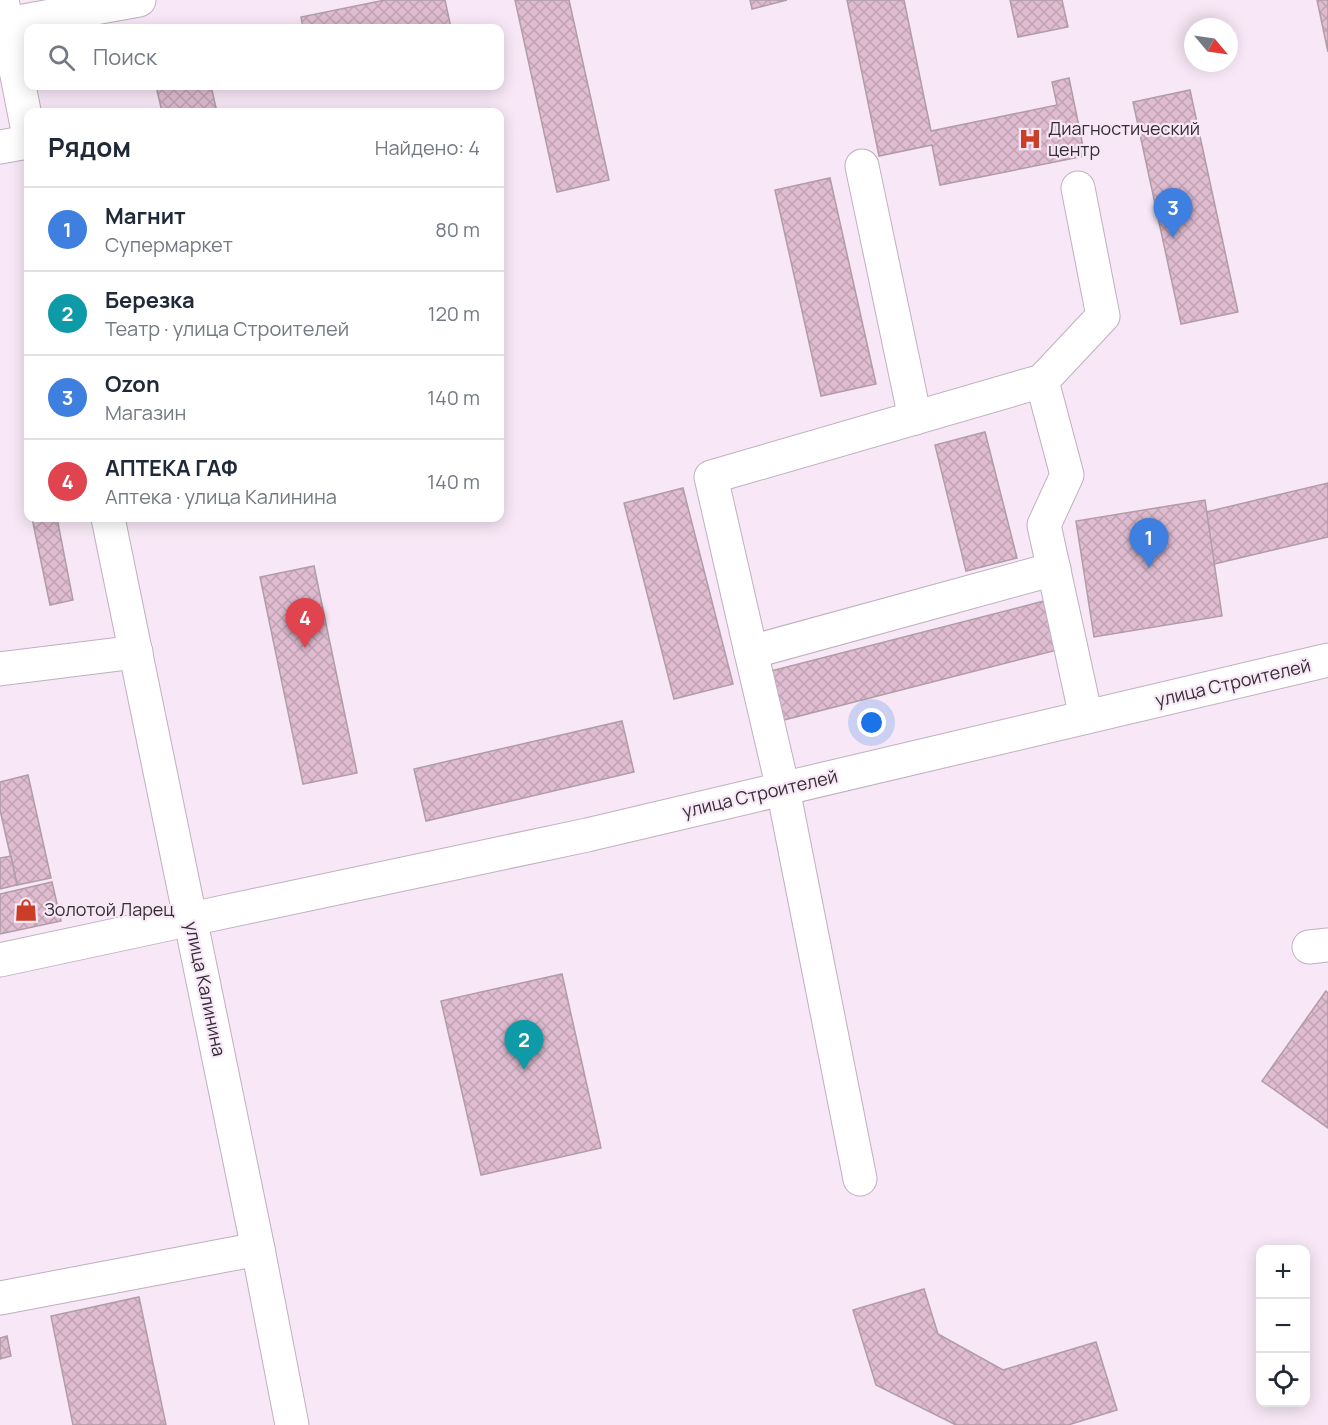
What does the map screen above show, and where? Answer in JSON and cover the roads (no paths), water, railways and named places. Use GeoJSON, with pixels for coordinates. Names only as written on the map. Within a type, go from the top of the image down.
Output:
{"type":"FeatureCollection","features":[{"type":"Feature","properties":{"kind":"main road"},"geometry":{"type":"LineString","coordinates":[[24,110],[5,12],[139,0]]}},
{"type":"Feature","properties":{"kind":"main road"},"geometry":{"type":"LineString","coordinates":[[0,147],[24,143]]}},
{"type":"Feature","properties":{"kind":"main road"},"geometry":{"type":"LineString","coordinates":[[862,166],[915,418]]}},
{"type":"Feature","properties":{"kind":"main road"},"geometry":{"type":"LineString","coordinates":[[860,1179],[783,789],[711,477],[1042,381],[1103,316],[1078,188]]}},
{"type":"Feature","properties":{"kind":"main road"},"geometry":{"type":"LineString","coordinates":[[1042,381],[1066,475],[1044,525],[1086,717]]}},
{"type":"Feature","properties":{"kind":"main road","name":"улица Калинина"},"geometry":{"type":"LineString","coordinates":[[109,522],[258,1249],[291,1425]]}},
{"type":"Feature","properties":{"kind":"main road"},"geometry":{"type":"LineString","coordinates":[[751,652],[1054,569]]}},
{"type":"Feature","properties":{"kind":"main road"},"geometry":{"type":"LineString","coordinates":[[0,669],[136,652]]}},
{"type":"Feature","properties":{"kind":"main road","name":"улица Строителей"},"geometry":{"type":"LineString","coordinates":[[0,960],[575,838],[1328,660]]}},
{"type":"Feature","properties":{"kind":"main road"},"geometry":{"type":"LineString","coordinates":[[0,1298],[258,1249]]}},
{"type":"Feature","properties":{"kind":"place","name":"Диагностический центр"},"geometry":{"type":"Point","coordinates":[1030,139]}},
{"type":"Feature","properties":{"kind":"place","name":"Ozon"},"geometry":{"type":"Point","coordinates":[1173,238]}},
{"type":"Feature","properties":{"kind":"place","name":"Магнит"},"geometry":{"type":"Point","coordinates":[1149,568]}},
{"type":"Feature","properties":{"kind":"place","name":"АПТЕКА ГАФ"},"geometry":{"type":"Point","coordinates":[305,648]}},
{"type":"Feature","properties":{"kind":"place","name":"Золотой Ларец"},"geometry":{"type":"Point","coordinates":[26,910]}},
{"type":"Feature","properties":{"kind":"place","name":"Березка"},"geometry":{"type":"Point","coordinates":[524,1070]}}]}
